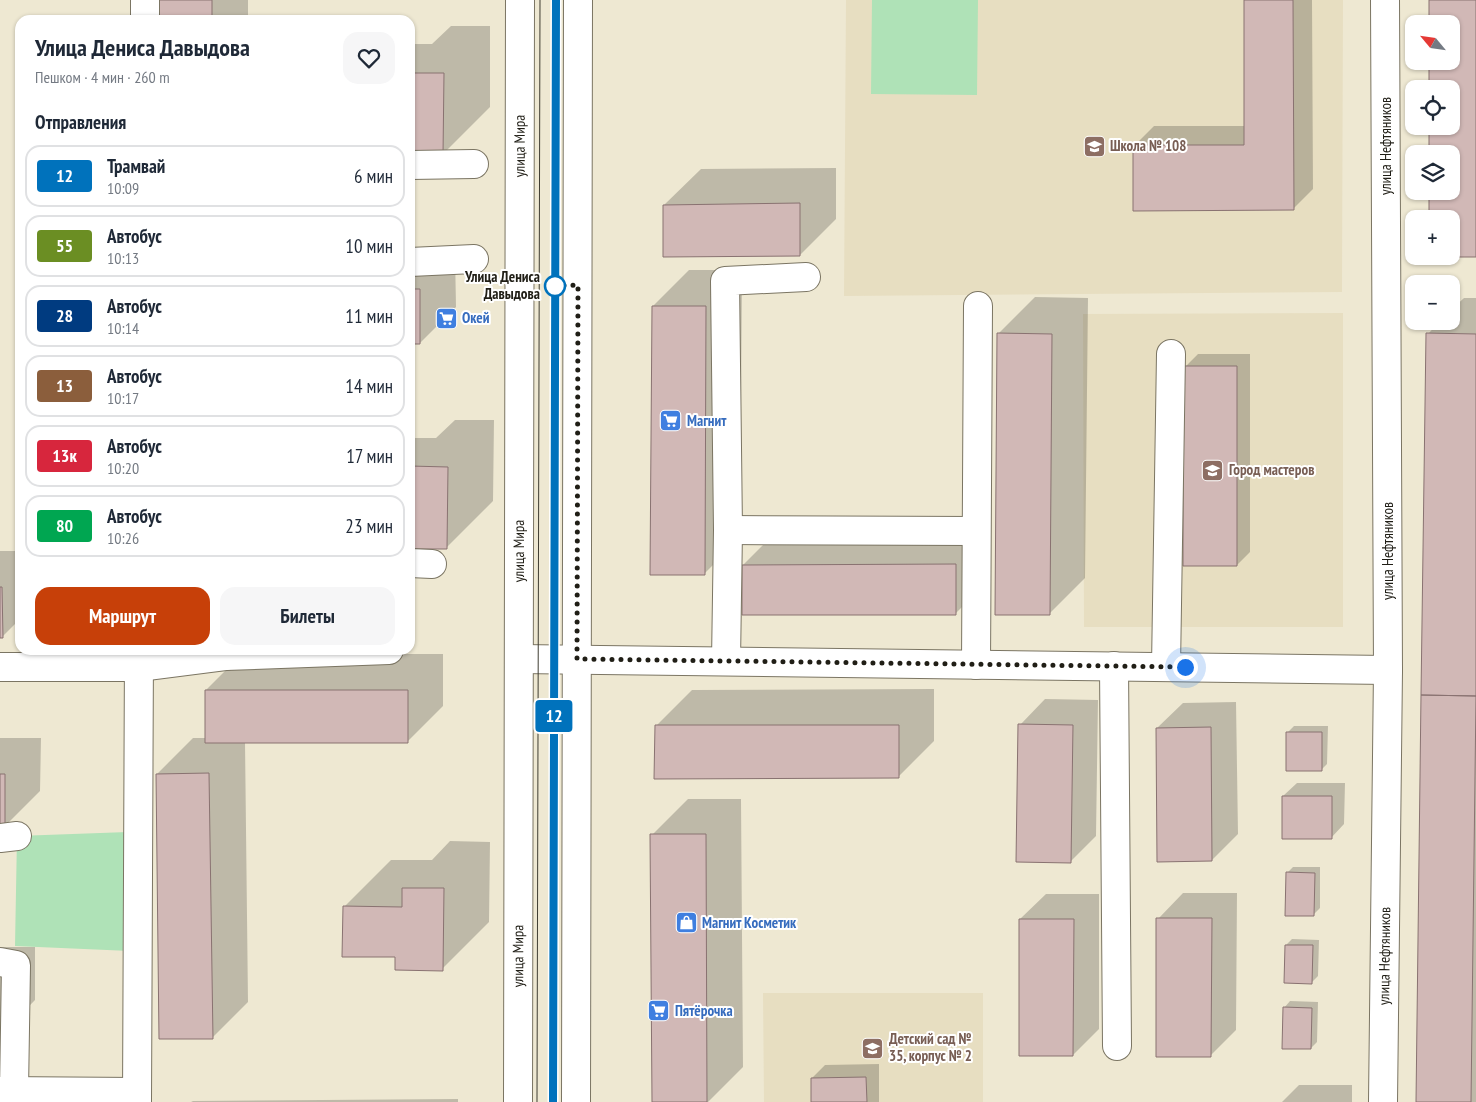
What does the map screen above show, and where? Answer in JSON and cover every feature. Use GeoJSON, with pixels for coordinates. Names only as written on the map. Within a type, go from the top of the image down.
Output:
{"type":"FeatureCollection","features":[{"type":"Feature","properties":{"kind":"main road"},"geometry":{"type":"LineString","coordinates":[[145,0],[145,15]]}},
{"type":"Feature","properties":{"kind":"main road","name":"улица Мира"},"geometry":{"type":"LineString","coordinates":[[518,1102],[520,0]]}},
{"type":"Feature","properties":{"kind":"main road"},"geometry":{"type":"LineString","coordinates":[[576,1102],[578,0]]}},
{"type":"Feature","properties":{"kind":"main road","name":"улица Нефтяников"},"geometry":{"type":"LineString","coordinates":[[1384,1102],[1388,670],[1385,0]]}},
{"type":"Feature","properties":{"kind":"main road"},"geometry":{"type":"LineString","coordinates":[[415,164],[474,164]]}},
{"type":"Feature","properties":{"kind":"main road"},"geometry":{"type":"LineString","coordinates":[[415,262],[474,259]]}},
{"type":"Feature","properties":{"kind":"main road"},"geometry":{"type":"LineString","coordinates":[[726,661],[728,530],[725,281],[806,277]]}},
{"type":"Feature","properties":{"kind":"main road"},"geometry":{"type":"LineString","coordinates":[[976,665],[978,306]]}},
{"type":"Feature","properties":{"kind":"main road"},"geometry":{"type":"LineString","coordinates":[[1166,667],[1171,354]]}},
{"type":"Feature","properties":{"kind":"main road"},"geometry":{"type":"LineString","coordinates":[[728,530],[976,531]]}},
{"type":"Feature","properties":{"kind":"main road"},"geometry":{"type":"LineString","coordinates":[[0,667],[193,655]]}},
{"type":"Feature","properties":{"kind":"main road"},"geometry":{"type":"LineString","coordinates":[[0,962],[16,966],[7,1091],[137,1097],[139,658]]}},
{"type":"Feature","properties":{"kind":"main road"},"geometry":{"type":"LineString","coordinates":[[519,659],[1388,670]]}},
{"type":"Feature","properties":{"kind":"main road"},"geometry":{"type":"LineString","coordinates":[[1114,666],[1117,1046]]}},
{"type":"Feature","properties":{"kind":"shaded area","name":"Школа № 108"},"geometry":{"type":"Polygon","coordinates":[[[846,0],[1343,0],[1342,292],[844,296],[846,0]]]}},
{"type":"Feature","properties":{"kind":"shaded area","name":"Город мастеров"},"geometry":{"type":"Polygon","coordinates":[[[1343,313],[1343,627],[1084,627],[1083,314],[1343,313]]]}},
{"type":"Feature","properties":{"kind":"shaded area","name":"Детский сад № 35, корпус № 2"},"geometry":{"type":"Polygon","coordinates":[[[763,993],[983,993],[983,1102],[764,1102],[763,993]]]}},
{"type":"Feature","properties":{"kind":"green space"},"geometry":{"type":"Polygon","coordinates":[[[872,0],[978,0],[977,95],[871,94],[872,0]]]}},
{"type":"Feature","properties":{"kind":"green space"},"geometry":{"type":"Polygon","coordinates":[[[128,832],[130,951],[15,946],[17,836],[128,832]]]}},
{"type":"Feature","properties":{"kind":"building"},"geometry":{"type":"Polygon","coordinates":[[[157,0],[212,0],[212,15],[157,15],[157,0]]]}},
{"type":"Feature","properties":{"kind":"building"},"geometry":{"type":"Polygon","coordinates":[[[1244,0],[1293,0],[1294,210],[1133,211],[1133,145],[1244,145],[1244,0]]]}},
{"type":"Feature","properties":{"kind":"building"},"geometry":{"type":"Polygon","coordinates":[[[1429,0],[1476,0],[1476,257],[1460,257],[1460,210],[1429,210],[1429,200],[1460,200],[1460,145],[1429,145],[1429,135],[1460,135],[1460,80],[1429,80],[1429,70],[1460,70],[1460,15],[1429,15],[1429,0]]]}},
{"type":"Feature","properties":{"kind":"building"},"geometry":{"type":"Polygon","coordinates":[[[415,73],[444,73],[443,155],[415,155],[415,73]]]}},
{"type":"Feature","properties":{"kind":"building"},"geometry":{"type":"Polygon","coordinates":[[[800,203],[800,256],[663,257],[663,205],[800,203]]]}},
{"type":"Feature","properties":{"kind":"building"},"geometry":{"type":"Polygon","coordinates":[[[415,289],[420,289],[420,344],[415,344],[415,289]]]}},
{"type":"Feature","properties":{"kind":"building"},"geometry":{"type":"Polygon","coordinates":[[[652,306],[706,306],[705,575],[650,575],[652,306]]]}},
{"type":"Feature","properties":{"kind":"building"},"geometry":{"type":"Polygon","coordinates":[[[997,333],[1052,334],[1050,615],[995,615],[997,333]]]}},
{"type":"Feature","properties":{"kind":"building"},"geometry":{"type":"Polygon","coordinates":[[[1426,333],[1476,334],[1476,696],[1421,695],[1426,333]]]}},
{"type":"Feature","properties":{"kind":"building"},"geometry":{"type":"Polygon","coordinates":[[[1183,366],[1237,366],[1237,566],[1183,566],[1183,366]]]}},
{"type":"Feature","properties":{"kind":"building"},"geometry":{"type":"Polygon","coordinates":[[[415,466],[448,467],[447,549],[415,549],[415,466]]]}},
{"type":"Feature","properties":{"kind":"building"},"geometry":{"type":"Polygon","coordinates":[[[956,564],[956,615],[742,615],[742,565],[956,564]]]}},
{"type":"Feature","properties":{"kind":"building"},"geometry":{"type":"Polygon","coordinates":[[[0,587],[2,587],[3,638],[0,638],[0,587]]]}},
{"type":"Feature","properties":{"kind":"building"},"geometry":{"type":"Polygon","coordinates":[[[205,690],[408,690],[408,743],[205,743],[205,690]]]}},
{"type":"Feature","properties":{"kind":"building"},"geometry":{"type":"Polygon","coordinates":[[[1421,695],[1476,696],[1471,1102],[1416,1102],[1421,695]]]}},
{"type":"Feature","properties":{"kind":"building"},"geometry":{"type":"Polygon","coordinates":[[[1018,724],[1073,725],[1071,863],[1016,862],[1018,724]]]}},
{"type":"Feature","properties":{"kind":"building"},"geometry":{"type":"Polygon","coordinates":[[[655,725],[899,725],[899,778],[654,779],[655,725]]]}},
{"type":"Feature","properties":{"kind":"building"},"geometry":{"type":"Polygon","coordinates":[[[1211,727],[1212,861],[1157,862],[1156,728],[1211,727]]]}},
{"type":"Feature","properties":{"kind":"building"},"geometry":{"type":"Polygon","coordinates":[[[1286,732],[1322,732],[1322,771],[1286,771],[1286,732]]]}},
{"type":"Feature","properties":{"kind":"building"},"geometry":{"type":"Polygon","coordinates":[[[209,773],[213,1039],[159,1039],[156,774],[209,773]]]}},
{"type":"Feature","properties":{"kind":"building"},"geometry":{"type":"Polygon","coordinates":[[[0,774],[5,774],[5,829],[0,829],[0,774]]]}},
{"type":"Feature","properties":{"kind":"building"},"geometry":{"type":"Polygon","coordinates":[[[1282,796],[1332,796],[1332,839],[1282,839],[1282,796]]]}},
{"type":"Feature","properties":{"kind":"building"},"geometry":{"type":"Polygon","coordinates":[[[650,834],[706,834],[707,1102],[652,1102],[650,834]]]}},
{"type":"Feature","properties":{"kind":"building"},"geometry":{"type":"Polygon","coordinates":[[[1286,872],[1315,873],[1314,916],[1285,916],[1286,872]]]}},
{"type":"Feature","properties":{"kind":"building"},"geometry":{"type":"Polygon","coordinates":[[[402,888],[444,888],[443,971],[395,970],[395,957],[342,957],[343,906],[402,907],[402,888]]]}},
{"type":"Feature","properties":{"kind":"building"},"geometry":{"type":"Polygon","coordinates":[[[1156,918],[1212,918],[1211,1057],[1156,1057],[1156,918]]]}},
{"type":"Feature","properties":{"kind":"building"},"geometry":{"type":"Polygon","coordinates":[[[1019,919],[1074,919],[1073,1056],[1019,1056],[1019,919]]]}},
{"type":"Feature","properties":{"kind":"building"},"geometry":{"type":"Polygon","coordinates":[[[1285,945],[1313,945],[1312,984],[1284,983],[1285,945]]]}},
{"type":"Feature","properties":{"kind":"building"},"geometry":{"type":"Polygon","coordinates":[[[1283,1007],[1312,1008],[1311,1049],[1282,1049],[1283,1007]]]}},
{"type":"Feature","properties":{"kind":"building"},"geometry":{"type":"Polygon","coordinates":[[[866,1077],[867,1102],[811,1102],[811,1078],[866,1077]]]}},
{"type":"Feature","properties":{"kind":"tram line"},"geometry":{"type":"LineString","coordinates":[[537,1102],[540,0]]}},
{"type":"Feature","properties":{"kind":"tram line"},"geometry":{"type":"LineString","coordinates":[[553,1102],[556,0]]}},
{"type":"Feature","properties":{"kind":"tram line","name":"12"},"geometry":{"type":"LineString","coordinates":[[553,1102],[556,0]]}},
{"type":"Feature","properties":{"kind":"place","name":"Школа № 108"},"geometry":{"type":"Point","coordinates":[1094,146]}},
{"type":"Feature","properties":{"kind":"place","name":"Улица Дениса Давыдова"},"geometry":{"type":"Point","coordinates":[555,286]}},
{"type":"Feature","properties":{"kind":"place","name":"Окей"},"geometry":{"type":"Point","coordinates":[446,318]}},
{"type":"Feature","properties":{"kind":"place","name":"Магнит"},"geometry":{"type":"Point","coordinates":[671,421]}},
{"type":"Feature","properties":{"kind":"place","name":"Город мастеров"},"geometry":{"type":"Point","coordinates":[1213,470]}},
{"type":"Feature","properties":{"kind":"place","name":"Магнит Косметик"},"geometry":{"type":"Point","coordinates":[686,923]}},
{"type":"Feature","properties":{"kind":"place","name":"Пятёрочка"},"geometry":{"type":"Point","coordinates":[659,1011]}},
{"type":"Feature","properties":{"kind":"place","name":"Детский сад № 35, корпус № 2"},"geometry":{"type":"Point","coordinates":[873,1048]}},
{"type":"Feature","properties":{"kind":"route"},"geometry":{"type":"LineString","coordinates":[[555,286],[578,285],[577,659],[1185,667]]}}]}
